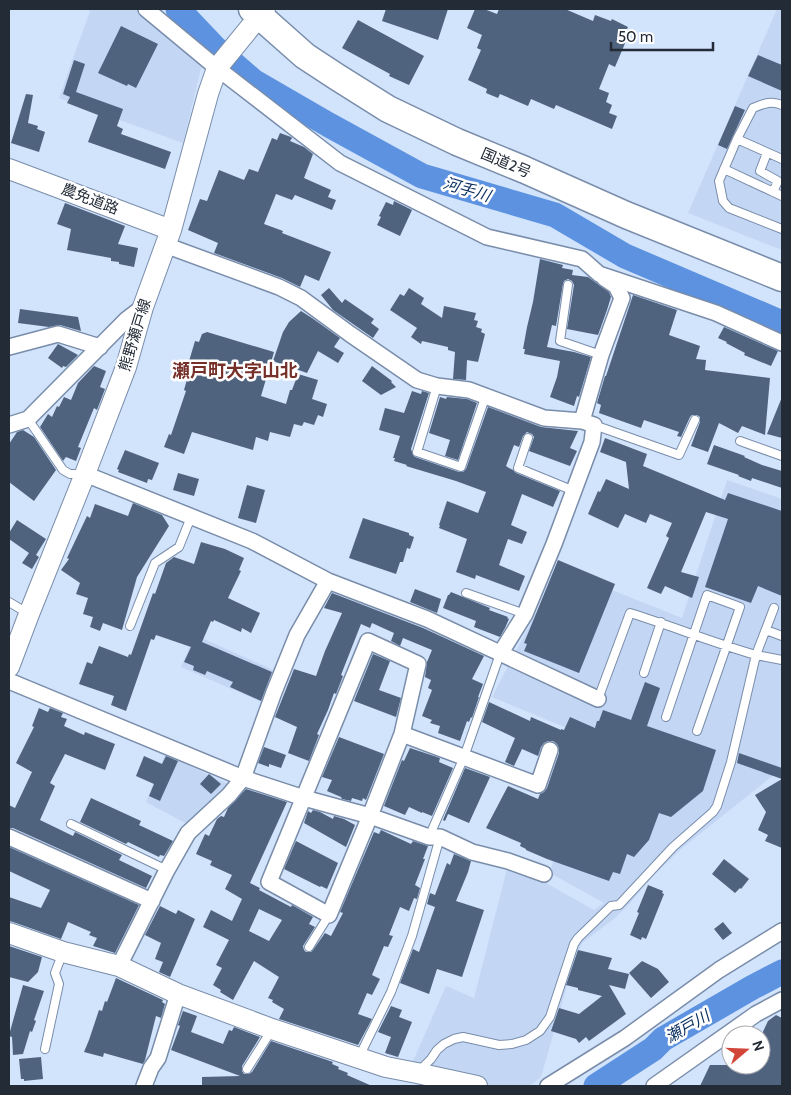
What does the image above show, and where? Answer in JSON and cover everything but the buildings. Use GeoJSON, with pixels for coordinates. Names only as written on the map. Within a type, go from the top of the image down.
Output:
{"type":"FeatureCollection","features":[{"type":"Feature","properties":{"kind":"highway","name":"国道2号"},"geometry":{"type":"LineString","coordinates":[[264,11],[394,96],[426,112],[680,222],[782,263]]}},
{"type":"Feature","properties":{"kind":"highway","name":"国道2号"},"geometry":{"type":"LineString","coordinates":[[264,11],[305,56],[395,112],[457,142],[782,278]]}},
{"type":"Feature","properties":{"kind":"main road","name":"熊野瀬戸線"},"geometry":{"type":"LineString","coordinates":[[9,667],[126,367],[143,307],[168,237],[217,68],[264,11]]}},
{"type":"Feature","properties":{"kind":"main road","name":"農免道路"},"geometry":{"type":"LineString","coordinates":[[9,169],[168,237]]}},
{"type":"Feature","properties":{"kind":"main road"},"geometry":{"type":"LineString","coordinates":[[9,933],[63,952],[119,966],[178,994],[272,1029],[386,1067],[477,1086]]}},
{"type":"Feature","properties":{"kind":"street"},"geometry":{"type":"LineString","coordinates":[[146,9],[217,68],[340,163],[487,237],[582,259],[599,274],[716,313],[782,343]]}},
{"type":"Feature","properties":{"kind":"street"},"geometry":{"type":"LineString","coordinates":[[168,237],[301,298],[417,380],[437,386],[468,390],[544,418],[588,423]]}},
{"type":"Feature","properties":{"kind":"street"},"geometry":{"type":"LineString","coordinates":[[500,654],[525,614],[554,544],[592,442],[588,423],[601,355],[622,298],[616,286],[590,270],[582,259]]}},
{"type":"Feature","properties":{"kind":"street"},"geometry":{"type":"LineString","coordinates":[[9,425],[28,420],[126,320],[143,307]]}},
{"type":"Feature","properties":{"kind":"street"},"geometry":{"type":"LineString","coordinates":[[9,347],[58,334],[100,347]]}},
{"type":"Feature","properties":{"kind":"street"},"geometry":{"type":"LineString","coordinates":[[85,474],[252,541],[328,581],[427,619],[598,699]]}},
{"type":"Feature","properties":{"kind":"street"},"geometry":{"type":"LineString","coordinates":[[119,966],[167,870],[188,834],[229,795],[243,778],[297,635],[328,581]]}},
{"type":"Feature","properties":{"kind":"street"},"geometry":{"type":"LineString","coordinates":[[368,641],[418,664],[402,734],[329,915],[269,882],[368,641]]}},
{"type":"Feature","properties":{"kind":"street"},"geometry":{"type":"LineString","coordinates":[[9,680],[243,778],[304,798],[370,816],[435,837],[472,852],[508,861],[544,874]]}},
{"type":"Feature","properties":{"kind":"street"},"geometry":{"type":"LineString","coordinates":[[402,734],[538,785],[550,750]]}},
{"type":"Feature","properties":{"kind":"street"},"geometry":{"type":"LineString","coordinates":[[9,837],[152,901]]}},
{"type":"Feature","properties":{"kind":"street"},"geometry":{"type":"LineString","coordinates":[[548,1086],[625,1038],[719,970],[782,931]]}},
{"type":"Feature","properties":{"kind":"street"},"geometry":{"type":"LineString","coordinates":[[144,1086],[151,1068],[158,1058],[178,994]]}},
{"type":"Feature","properties":{"kind":"street"},"geometry":{"type":"LineString","coordinates":[[654,1086],[756,1014],[782,1000]]}},
{"type":"Feature","properties":{"kind":"lane"},"geometry":{"type":"LineString","coordinates":[[782,105],[766,102],[753,108],[719,181],[723,201],[729,208],[782,230]]}},
{"type":"Feature","properties":{"kind":"lane"},"geometry":{"type":"LineString","coordinates":[[737,139],[782,159]]}},
{"type":"Feature","properties":{"kind":"lane"},"geometry":{"type":"LineString","coordinates":[[767,153],[760,171],[778,181],[773,192]]}},
{"type":"Feature","properties":{"kind":"lane"},"geometry":{"type":"LineString","coordinates":[[724,169],[782,196]]}},
{"type":"Feature","properties":{"kind":"lane"},"geometry":{"type":"LineString","coordinates":[[568,285],[560,341],[601,355]]}},
{"type":"Feature","properties":{"kind":"lane"},"geometry":{"type":"LineString","coordinates":[[437,386],[417,452],[461,467],[486,396]]}},
{"type":"Feature","properties":{"kind":"lane"},"geometry":{"type":"LineString","coordinates":[[28,420],[63,470],[70,474],[85,474]]}},
{"type":"Feature","properties":{"kind":"lane"},"geometry":{"type":"LineString","coordinates":[[588,423],[679,454],[695,420]]}},
{"type":"Feature","properties":{"kind":"lane"},"geometry":{"type":"LineString","coordinates":[[528,438],[518,468],[574,491]]}},
{"type":"Feature","properties":{"kind":"lane"},"geometry":{"type":"LineString","coordinates":[[740,441],[782,456]]}},
{"type":"Feature","properties":{"kind":"lane"},"geometry":{"type":"LineString","coordinates":[[130,626],[155,563],[179,546],[191,517]]}},
{"type":"Feature","properties":{"kind":"lane"},"geometry":{"type":"LineString","coordinates":[[466,593],[525,614]]}},
{"type":"Feature","properties":{"kind":"lane"},"geometry":{"type":"LineString","coordinates":[[666,717],[707,596],[740,607],[697,731]]}},
{"type":"Feature","properties":{"kind":"lane"},"geometry":{"type":"LineString","coordinates":[[9,602],[29,614]]}},
{"type":"Feature","properties":{"kind":"lane"},"geometry":{"type":"LineString","coordinates":[[418,1073],[431,1060],[437,1050],[454,1039],[463,1037],[499,1045],[512,1044],[526,1040],[540,1031],[550,1017],[574,944],[578,938],[611,906],[619,906],[673,847],[713,812],[717,806],[731,762],[756,655],[774,608]]}},
{"type":"Feature","properties":{"kind":"lane"},"geometry":{"type":"LineString","coordinates":[[598,699],[630,613],[726,646],[782,660]]}},
{"type":"Feature","properties":{"kind":"lane"},"geometry":{"type":"LineString","coordinates":[[644,673],[660,622]]}},
{"type":"Feature","properties":{"kind":"lane"},"geometry":{"type":"LineString","coordinates":[[766,630],[782,636]]}},
{"type":"Feature","properties":{"kind":"lane"},"geometry":{"type":"LineString","coordinates":[[360,1057],[391,992],[412,936],[435,837],[500,654]]}},
{"type":"Feature","properties":{"kind":"lane"},"geometry":{"type":"LineString","coordinates":[[71,824],[167,870]]}},
{"type":"Feature","properties":{"kind":"lane"},"geometry":{"type":"LineString","coordinates":[[309,948],[329,915]]}},
{"type":"Feature","properties":{"kind":"lane"},"geometry":{"type":"LineString","coordinates":[[45,1049],[59,984],[55,973],[63,952]]}},
{"type":"Feature","properties":{"kind":"lane"},"geometry":{"type":"LineString","coordinates":[[247,1070],[272,1029]]}},
{"type":"Feature","properties":{"kind":"shaded area"},"geometry":{"type":"Polygon","coordinates":[[[87,9],[137,9],[203,60],[183,143],[59,98],[90,11],[87,9]]]}},
{"type":"Feature","properties":{"kind":"shaded area"},"geometry":{"type":"Polygon","coordinates":[[[777,9],[782,9],[782,250],[688,213],[777,9]]]}},
{"type":"Feature","properties":{"kind":"shaded area"},"geometry":{"type":"Polygon","coordinates":[[[727,480],[782,499],[782,773],[775,774],[681,849],[653,876],[615,918],[582,943],[573,965],[541,1077],[530,1086],[491,1086],[436,1077],[410,1068],[446,986],[474,998],[507,869],[546,883],[594,910],[604,903],[550,873],[586,736],[492,697],[559,569],[682,618],[727,480]]]}},
{"type":"Feature","properties":{"kind":"shaded area"},"geometry":{"type":"Polygon","coordinates":[[[195,635],[278,672],[264,703],[181,667],[195,635]]]}},
{"type":"Feature","properties":{"kind":"shaded area"},"geometry":{"type":"Polygon","coordinates":[[[165,754],[228,784],[187,824],[146,802],[165,754]]]}},
{"type":"Feature","properties":{"kind":"waterway","name":"河手川"},"geometry":{"type":"LineString","coordinates":[[178,9],[216,49],[253,81],[422,176],[555,215],[625,256],[782,323]]}},
{"type":"Feature","properties":{"kind":"waterway","name":"瀬戸川"},"geometry":{"type":"LineString","coordinates":[[596,1086],[653,1049],[663,1039],[782,972]]}},
{"type":"Feature","properties":{"kind":"district","name":"瀬戸町大字山北"},"geometry":{"type":"Point","coordinates":[235,371]}}]}
